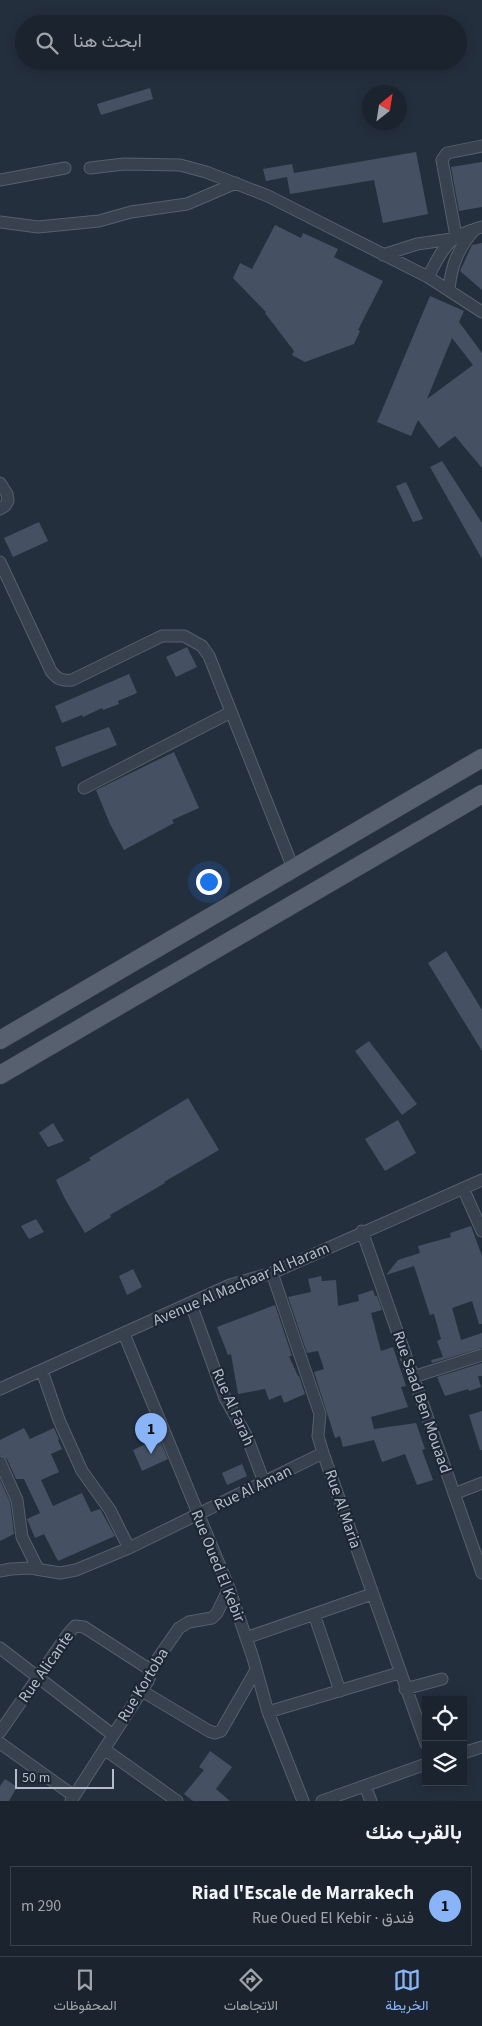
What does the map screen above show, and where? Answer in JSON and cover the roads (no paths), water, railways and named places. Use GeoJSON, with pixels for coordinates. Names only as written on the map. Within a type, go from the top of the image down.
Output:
{"type":"FeatureCollection","features":[{"type":"Feature","properties":{"kind":"main road"},"geometry":{"type":"LineString","coordinates":[[0,1040],[482,758]]}},
{"type":"Feature","properties":{"kind":"main road"},"geometry":{"type":"LineString","coordinates":[[0,1075],[482,794]]}},
{"type":"Feature","properties":{"kind":"street"},"geometry":{"type":"LineString","coordinates":[[454,238],[442,160],[447,153],[482,146]]}},
{"type":"Feature","properties":{"kind":"street"},"geometry":{"type":"LineString","coordinates":[[90,168],[124,164],[180,165],[206,172],[268,196],[428,277],[482,312]]}},
{"type":"Feature","properties":{"kind":"street"},"geometry":{"type":"LineString","coordinates":[[0,180],[65,168]]}},
{"type":"Feature","properties":{"kind":"street"},"geometry":{"type":"LineString","coordinates":[[0,222],[38,227],[98,220],[131,212],[187,204],[236,184]]}},
{"type":"Feature","properties":{"kind":"street"},"geometry":{"type":"LineString","coordinates":[[383,255],[417,244],[454,238],[479,228]]}},
{"type":"Feature","properties":{"kind":"street"},"geometry":{"type":"LineString","coordinates":[[449,290],[456,257],[464,242],[479,228]]}},
{"type":"Feature","properties":{"kind":"street"},"geometry":{"type":"LineString","coordinates":[[428,277],[441,251],[454,238]]}},
{"type":"Feature","properties":{"kind":"street"},"geometry":{"type":"LineString","coordinates":[[0,484],[7,494],[8,501],[0,509]]}},
{"type":"Feature","properties":{"kind":"street"},"geometry":{"type":"LineString","coordinates":[[0,562],[51,671],[56,678],[63,681],[72,680],[162,636],[184,636],[202,646],[209,656],[293,868]]}},
{"type":"Feature","properties":{"kind":"street"},"geometry":{"type":"LineString","coordinates":[[84,788],[231,712]]}},
{"type":"Feature","properties":{"kind":"street","name":"Avenue Al Machaar Al Haram"},"geometry":{"type":"LineString","coordinates":[[0,1389],[230,1285],[272,1272],[482,1180]]}},
{"type":"Feature","properties":{"kind":"street"},"geometry":{"type":"LineString","coordinates":[[463,1188],[482,1231]]}},
{"type":"Feature","properties":{"kind":"street","name":"Rue Saad Ben Mouaad"},"geometry":{"type":"LineString","coordinates":[[362,1231],[482,1572]]}},
{"type":"Feature","properties":{"kind":"street","name":"Rue Al Maria"},"geometry":{"type":"LineString","coordinates":[[272,1272],[320,1414],[318,1436],[323,1453],[399,1673],[425,1741]]}},
{"type":"Feature","properties":{"kind":"street","name":"Rue Al Farah"},"geometry":{"type":"LineString","coordinates":[[191,1304],[225,1398],[247,1437],[264,1482]]}},
{"type":"Feature","properties":{"kind":"street","name":"Rue Oued El Kebir"},"geometry":{"type":"LineString","coordinates":[[124,1334],[197,1515],[229,1588],[268,1712],[303,1801]]}},
{"type":"Feature","properties":{"kind":"street"},"geometry":{"type":"LineString","coordinates":[[412,1377],[482,1355]]}},
{"type":"Feature","properties":{"kind":"street"},"geometry":{"type":"LineString","coordinates":[[42,1371],[59,1420],[82,1470],[110,1510],[129,1548]]}},
{"type":"Feature","properties":{"kind":"street","name":"Rue Al Aman"},"geometry":{"type":"LineString","coordinates":[[0,1571],[38,1569],[60,1573],[69,1572],[129,1548],[323,1453]]}},
{"type":"Feature","properties":{"kind":"street"},"geometry":{"type":"LineString","coordinates":[[0,1462],[17,1500],[22,1537],[38,1569]]}},
{"type":"Feature","properties":{"kind":"street"},"geometry":{"type":"LineString","coordinates":[[454,1494],[482,1483]]}},
{"type":"Feature","properties":{"kind":"street","name":"Rue Kortoba"},"geometry":{"type":"LineString","coordinates":[[72,1799],[142,1691],[154,1664],[178,1628],[189,1622],[212,1618],[217,1613],[229,1588]]}},
{"type":"Feature","properties":{"kind":"street"},"geometry":{"type":"LineString","coordinates":[[246,1638],[372,1594]]}},
{"type":"Feature","properties":{"kind":"street"},"geometry":{"type":"LineString","coordinates":[[314,1614],[340,1691]]}},
{"type":"Feature","properties":{"kind":"street","name":"Rue Alicante"},"geometry":{"type":"LineString","coordinates":[[0,1732],[75,1626],[84,1627],[152,1671]]}},
{"type":"Feature","properties":{"kind":"street"},"geometry":{"type":"LineString","coordinates":[[0,1648],[113,1735]]}},
{"type":"Feature","properties":{"kind":"street"},"geometry":{"type":"LineString","coordinates":[[142,1691],[215,1733],[221,1731],[256,1670]]}},
{"type":"Feature","properties":{"kind":"street"},"geometry":{"type":"LineString","coordinates":[[268,1712],[399,1673]]}},
{"type":"Feature","properties":{"kind":"street"},"geometry":{"type":"LineString","coordinates":[[406,1689],[442,1679]]}},
{"type":"Feature","properties":{"kind":"street"},"geometry":{"type":"LineString","coordinates":[[0,1743],[72,1799]]}},
{"type":"Feature","properties":{"kind":"street"},"geometry":{"type":"LineString","coordinates":[[467,1752],[482,1747]]}},
{"type":"Feature","properties":{"kind":"street"},"geometry":{"type":"LineString","coordinates":[[104,1749],[177,1801]]}},
{"type":"Feature","properties":{"kind":"street"},"geometry":{"type":"LineString","coordinates":[[322,1801],[422,1765]]}},
{"type":"Feature","properties":{"kind":"street"},"geometry":{"type":"LineString","coordinates":[[364,1786],[371,1801]]}},
{"type":"Feature","properties":{"kind":"place","name":"Riad l'Escale de Marrakech"},"geometry":{"type":"Point","coordinates":[151,1454]}}]}
